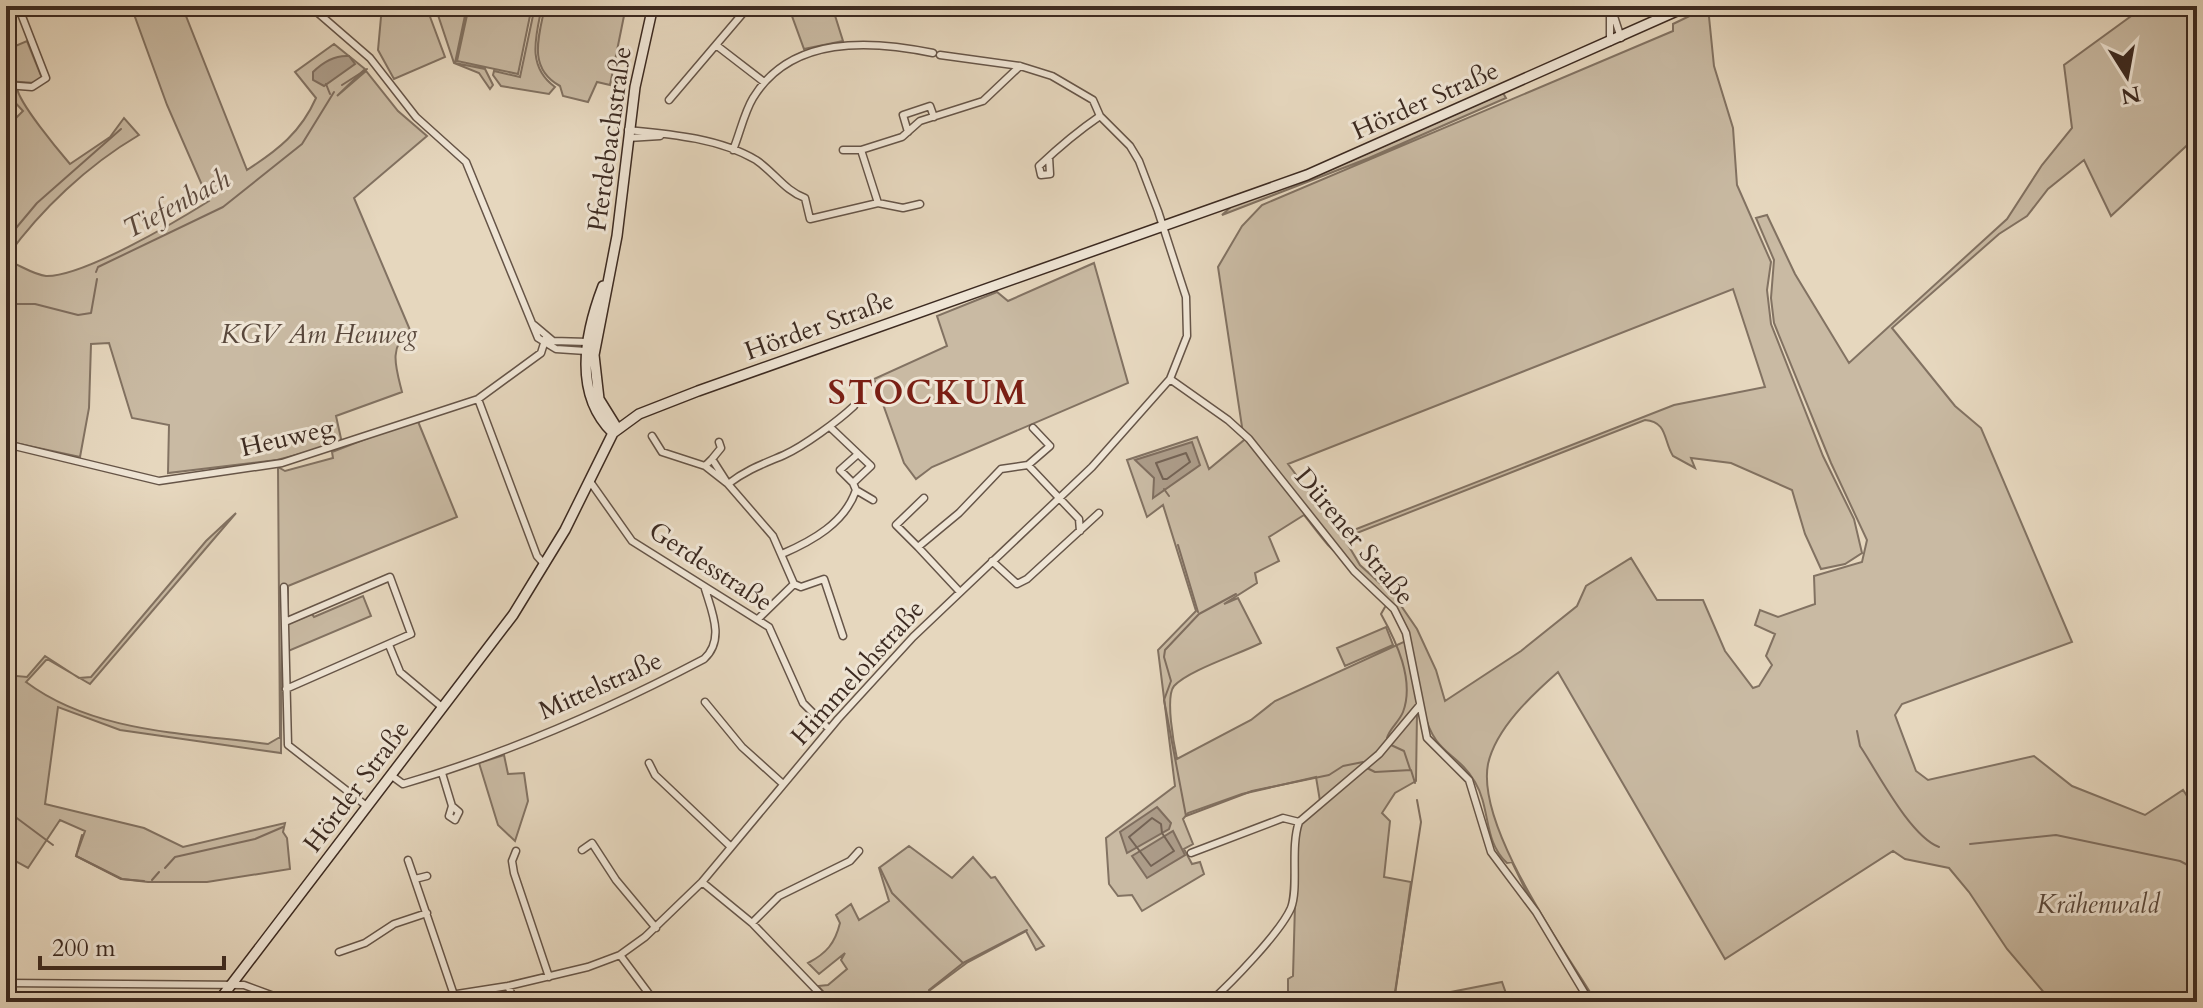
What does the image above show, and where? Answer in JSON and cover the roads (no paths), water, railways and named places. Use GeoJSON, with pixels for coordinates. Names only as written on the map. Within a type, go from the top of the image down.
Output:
{"type":"FeatureCollection","features":[{"type":"Feature","properties":{"kind":"main road","name":"Pferdebachstraße"},"geometry":{"type":"LineString","coordinates":[[615,430],[590,396],[590,347],[617,236],[628,134],[653,6]]}},
{"type":"Feature","properties":{"kind":"main road","name":"Hörder Straße"},"geometry":{"type":"LineString","coordinates":[[218,1002],[507,624],[545,565],[615,430],[639,414],[703,389],[1332,165],[1685,8]]}},
{"type":"Feature","properties":{"kind":"street"},"geometry":{"type":"LineString","coordinates":[[6,85],[32,87],[46,78],[18,6]]}},
{"type":"Feature","properties":{"kind":"street"},"geometry":{"type":"LineString","coordinates":[[310,6],[370,58],[416,117],[466,162],[538,338],[546,346],[562,351],[590,347]]}},
{"type":"Feature","properties":{"kind":"street"},"geometry":{"type":"LineString","coordinates":[[669,100],[749,6]]}},
{"type":"Feature","properties":{"kind":"street"},"geometry":{"type":"LineString","coordinates":[[1611,6],[1621,38]]}},
{"type":"Feature","properties":{"kind":"street"},"geometry":{"type":"LineString","coordinates":[[1610,43],[1611,6]]}},
{"type":"Feature","properties":{"kind":"street","name":"Himmelohstraße"},"geometry":{"type":"LineString","coordinates":[[406,1002],[549,977],[620,955],[656,928],[702,882],[829,729],[959,591],[1111,447],[1170,379],[1185,345],[1188,307],[1139,161],[1100,116],[1093,100],[1074,87],[1020,66],[898,46],[847,43],[793,60],[764,82]]}},
{"type":"Feature","properties":{"kind":"street"},"geometry":{"type":"LineString","coordinates":[[716,45],[764,82],[751,102],[733,150]]}},
{"type":"Feature","properties":{"kind":"street"},"geometry":{"type":"LineString","coordinates":[[997,64],[1005,82]]}},
{"type":"Feature","properties":{"kind":"street"},"geometry":{"type":"LineString","coordinates":[[843,150],[861,150],[908,132],[920,121],[983,101],[1020,66]]}},
{"type":"Feature","properties":{"kind":"street"},"geometry":{"type":"LineString","coordinates":[[908,132],[903,115],[930,106],[934,117]]}},
{"type":"Feature","properties":{"kind":"street"},"geometry":{"type":"LineString","coordinates":[[917,110],[920,121]]}},
{"type":"Feature","properties":{"kind":"street"},"geometry":{"type":"LineString","coordinates":[[1049,157],[1086,123],[1100,116]]}},
{"type":"Feature","properties":{"kind":"street"},"geometry":{"type":"LineString","coordinates":[[628,134],[697,139],[733,150],[756,161],[788,189],[805,198],[810,219],[878,203],[903,208],[920,204]]}},
{"type":"Feature","properties":{"kind":"street"},"geometry":{"type":"LineString","coordinates":[[861,150],[878,203]]}},
{"type":"Feature","properties":{"kind":"street"},"geometry":{"type":"LineString","coordinates":[[534,325],[546,337],[560,343],[590,347]]}},
{"type":"Feature","properties":{"kind":"street"},"geometry":{"type":"LineString","coordinates":[[546,337],[546,346]]}},
{"type":"Feature","properties":{"kind":"street","name":"Heuweg"},"geometry":{"type":"LineString","coordinates":[[6,444],[159,481],[294,460],[478,399],[512,378],[546,346]]}},
{"type":"Feature","properties":{"kind":"street","name":"Dürener Straße"},"geometry":{"type":"LineString","coordinates":[[1170,379],[1225,417],[1249,439],[1354,571],[1394,609],[1406,633],[1429,741],[1472,785],[1491,852],[1540,918],[1590,1002]]}},
{"type":"Feature","properties":{"kind":"street"},"geometry":{"type":"LineString","coordinates":[[478,399],[537,556],[545,565]]}},
{"type":"Feature","properties":{"kind":"street"},"geometry":{"type":"LineString","coordinates":[[728,484],[746,470],[787,454],[821,429],[831,428],[854,406]]}},
{"type":"Feature","properties":{"kind":"street"},"geometry":{"type":"LineString","coordinates":[[782,554],[815,540],[852,502],[855,486],[871,466],[831,428]]}},
{"type":"Feature","properties":{"kind":"street"},"geometry":{"type":"LineString","coordinates":[[1033,428],[1058,453]]}},
{"type":"Feature","properties":{"kind":"street"},"geometry":{"type":"LineString","coordinates":[[652,436],[662,452],[705,466],[757,514],[782,554],[794,584],[801,587],[824,579],[843,636]]}},
{"type":"Feature","properties":{"kind":"street"},"geometry":{"type":"LineString","coordinates":[[705,466],[721,448],[719,442]]}},
{"type":"Feature","properties":{"kind":"street"},"geometry":{"type":"LineString","coordinates":[[918,547],[959,513],[1001,469],[1028,465],[1050,446]]}},
{"type":"Feature","properties":{"kind":"street"},"geometry":{"type":"LineString","coordinates":[[858,454],[840,470],[873,500]]}},
{"type":"Feature","properties":{"kind":"street"},"geometry":{"type":"LineString","coordinates":[[712,459],[728,484]]}},
{"type":"Feature","properties":{"kind":"street"},"geometry":{"type":"LineString","coordinates":[[1028,465],[1079,519],[1080,531]]}},
{"type":"Feature","properties":{"kind":"street","name":"Gerdesstraße"},"geometry":{"type":"LineString","coordinates":[[589,480],[632,541],[758,619],[775,635],[803,703],[829,729]]}},
{"type":"Feature","properties":{"kind":"street"},"geometry":{"type":"LineString","coordinates":[[924,498],[896,525],[959,591]]}},
{"type":"Feature","properties":{"kind":"street"},"geometry":{"type":"LineString","coordinates":[[992,561],[1017,584],[1099,513]]}},
{"type":"Feature","properties":{"kind":"street"},"geometry":{"type":"LineString","coordinates":[[900,545],[908,537]]}},
{"type":"Feature","properties":{"kind":"street"},"geometry":{"type":"LineString","coordinates":[[285,622],[390,577],[411,634],[286,689]]}},
{"type":"Feature","properties":{"kind":"street"},"geometry":{"type":"LineString","coordinates":[[758,619],[794,584]]}},
{"type":"Feature","properties":{"kind":"street"},"geometry":{"type":"LineString","coordinates":[[284,587],[288,745],[368,807]]}},
{"type":"Feature","properties":{"kind":"street","name":"Mittelstraße"},"geometry":{"type":"LineString","coordinates":[[392,776],[403,784],[442,773],[569,723],[704,659],[714,647],[716,635],[705,589]]}},
{"type":"Feature","properties":{"kind":"street"},"geometry":{"type":"LineString","coordinates":[[389,645],[400,672],[443,708]]}},
{"type":"Feature","properties":{"kind":"street"},"geometry":{"type":"LineString","coordinates":[[705,702],[742,747],[783,784]]}},
{"type":"Feature","properties":{"kind":"street"},"geometry":{"type":"LineString","coordinates":[[1210,1002],[1240,975],[1291,907],[1295,834],[1299,822],[1365,766],[1420,705]]}},
{"type":"Feature","properties":{"kind":"street"},"geometry":{"type":"LineString","coordinates":[[649,763],[664,784],[731,847]]}},
{"type":"Feature","properties":{"kind":"street"},"geometry":{"type":"LineString","coordinates":[[442,773],[452,806]]}},
{"type":"Feature","properties":{"kind":"street"},"geometry":{"type":"LineString","coordinates":[[1191,853],[1283,818],[1299,822]]}},
{"type":"Feature","properties":{"kind":"street"},"geometry":{"type":"LineString","coordinates":[[582,850],[592,843],[616,880],[656,928]]}},
{"type":"Feature","properties":{"kind":"street"},"geometry":{"type":"LineString","coordinates":[[516,851],[512,861],[514,873],[549,977]]}},
{"type":"Feature","properties":{"kind":"street"},"geometry":{"type":"LineString","coordinates":[[752,923],[779,896],[850,861],[859,851]]}},
{"type":"Feature","properties":{"kind":"street"},"geometry":{"type":"LineString","coordinates":[[408,860],[460,1002]]}},
{"type":"Feature","properties":{"kind":"street"},"geometry":{"type":"LineString","coordinates":[[415,879],[427,876]]}},
{"type":"Feature","properties":{"kind":"street"},"geometry":{"type":"LineString","coordinates":[[702,882],[752,923],[828,1002]]}},
{"type":"Feature","properties":{"kind":"street"},"geometry":{"type":"LineString","coordinates":[[339,952],[365,943],[394,924],[427,913]]}},
{"type":"Feature","properties":{"kind":"street"},"geometry":{"type":"LineString","coordinates":[[620,955],[655,1002]]}},
{"type":"Feature","properties":{"kind":"street"},"geometry":{"type":"LineString","coordinates":[[6,983],[231,986],[256,988],[290,1002]]}},
{"type":"Feature","properties":{"kind":"street"},"geometry":{"type":"LineString","coordinates":[[508,986],[515,1002]]}},
{"type":"Feature","properties":{"kind":"water"},"geometry":{"type":"Polygon","coordinates":[[[349,56],[355,64],[324,86],[313,80],[313,72],[325,62],[349,56]]]}},
{"type":"Feature","properties":{"kind":"water"},"geometry":{"type":"Polygon","coordinates":[[[1192,442],[1200,465],[1153,498],[1154,478],[1135,460],[1192,442]]]}},
{"type":"Feature","properties":{"kind":"water"},"geometry":{"type":"Polygon","coordinates":[[[1157,807],[1171,823],[1169,829],[1127,853],[1120,832],[1157,807]]]}},
{"type":"Feature","properties":{"kind":"water"},"geometry":{"type":"Polygon","coordinates":[[[1173,831],[1185,855],[1147,878],[1132,856],[1173,831]]]}},
{"type":"Feature","properties":{"kind":"waterway","name":"Tiefenbach"},"geometry":{"type":"LineString","coordinates":[[342,85],[367,69]]}},
{"type":"Feature","properties":{"kind":"waterway"},"geometry":{"type":"LineString","coordinates":[[326,84],[330,94]]}},
{"type":"Feature","properties":{"kind":"waterway","name":"Tiefenbach"},"geometry":{"type":"LineString","coordinates":[[96,272],[98,267],[223,207],[302,144],[334,92]]}},
{"type":"Feature","properties":{"kind":"waterway"},"geometry":{"type":"LineString","coordinates":[[6,240],[37,203],[121,129]]}},
{"type":"Feature","properties":{"kind":"waterway","name":"Tiefenbach"},"geometry":{"type":"LineString","coordinates":[[6,304],[35,304],[78,315],[91,313],[97,279]]}},
{"type":"Feature","properties":{"kind":"waterway"},"geometry":{"type":"LineString","coordinates":[[1164,489],[1169,496]]}},
{"type":"Feature","properties":{"kind":"waterway"},"geometry":{"type":"LineString","coordinates":[[1178,545],[1198,612]]}},
{"type":"Feature","properties":{"kind":"waterway"},"geometry":{"type":"LineString","coordinates":[[1236,594],[1199,614],[1165,650],[1171,681],[1164,700],[1186,816],[1252,791],[1329,775],[1343,766],[1363,762]]}},
{"type":"Feature","properties":{"kind":"waterway"},"geometry":{"type":"LineString","coordinates":[[1385,607],[1381,614],[1398,648],[1407,687],[1403,712],[1387,738]]}},
{"type":"Feature","properties":{"kind":"waterway"},"geometry":{"type":"LineString","coordinates":[[1857,731],[1860,746],[1895,802],[1917,830],[1939,847]]}},
{"type":"Feature","properties":{"kind":"waterway"},"geometry":{"type":"LineString","coordinates":[[1391,745],[1404,751],[1410,769]]}},
{"type":"Feature","properties":{"kind":"waterway"},"geometry":{"type":"LineString","coordinates":[[1367,768],[1375,772],[1411,770],[1415,783]]}},
{"type":"Feature","properties":{"kind":"waterway"},"geometry":{"type":"LineString","coordinates":[[1395,992],[1421,822],[1417,800]]}},
{"type":"Feature","properties":{"kind":"waterway"},"geometry":{"type":"LineString","coordinates":[[6,810],[53,845]]}},
{"type":"Feature","properties":{"kind":"waterway"},"geometry":{"type":"LineString","coordinates":[[165,868],[175,857],[255,839],[283,827]]}},
{"type":"Feature","properties":{"kind":"waterway"},"geometry":{"type":"LineString","coordinates":[[82,835],[76,856],[121,879],[144,881]]}},
{"type":"Feature","properties":{"kind":"waterway"},"geometry":{"type":"LineString","coordinates":[[1970,844],[2056,835],[2180,861],[2197,870]]}},
{"type":"Feature","properties":{"kind":"waterway"},"geometry":{"type":"LineString","coordinates":[[880,868],[892,893],[963,963]]}},
{"type":"Feature","properties":{"kind":"waterway"},"geometry":{"type":"LineString","coordinates":[[152,880],[159,872]]}},
{"type":"Feature","properties":{"kind":"waterway"},"geometry":{"type":"LineString","coordinates":[[929,990],[963,963],[1027,930]]}},
{"type":"Feature","properties":{"kind":"waterway"},"geometry":{"type":"LineString","coordinates":[[912,1002],[926,992]]}},
{"type":"Feature","properties":{"kind":"district","name":"STOCKUM"},"geometry":{"type":"Point","coordinates":[928,392]}},
{"type":"Feature","properties":{"kind":"park label","name":"KGV Am Heuweg"},"geometry":{"type":"Point","coordinates":[319,334]}},
{"type":"Feature","properties":{"kind":"park label","name":"Krähenwald"},"geometry":{"type":"Point","coordinates":[2098,904]}}]}
